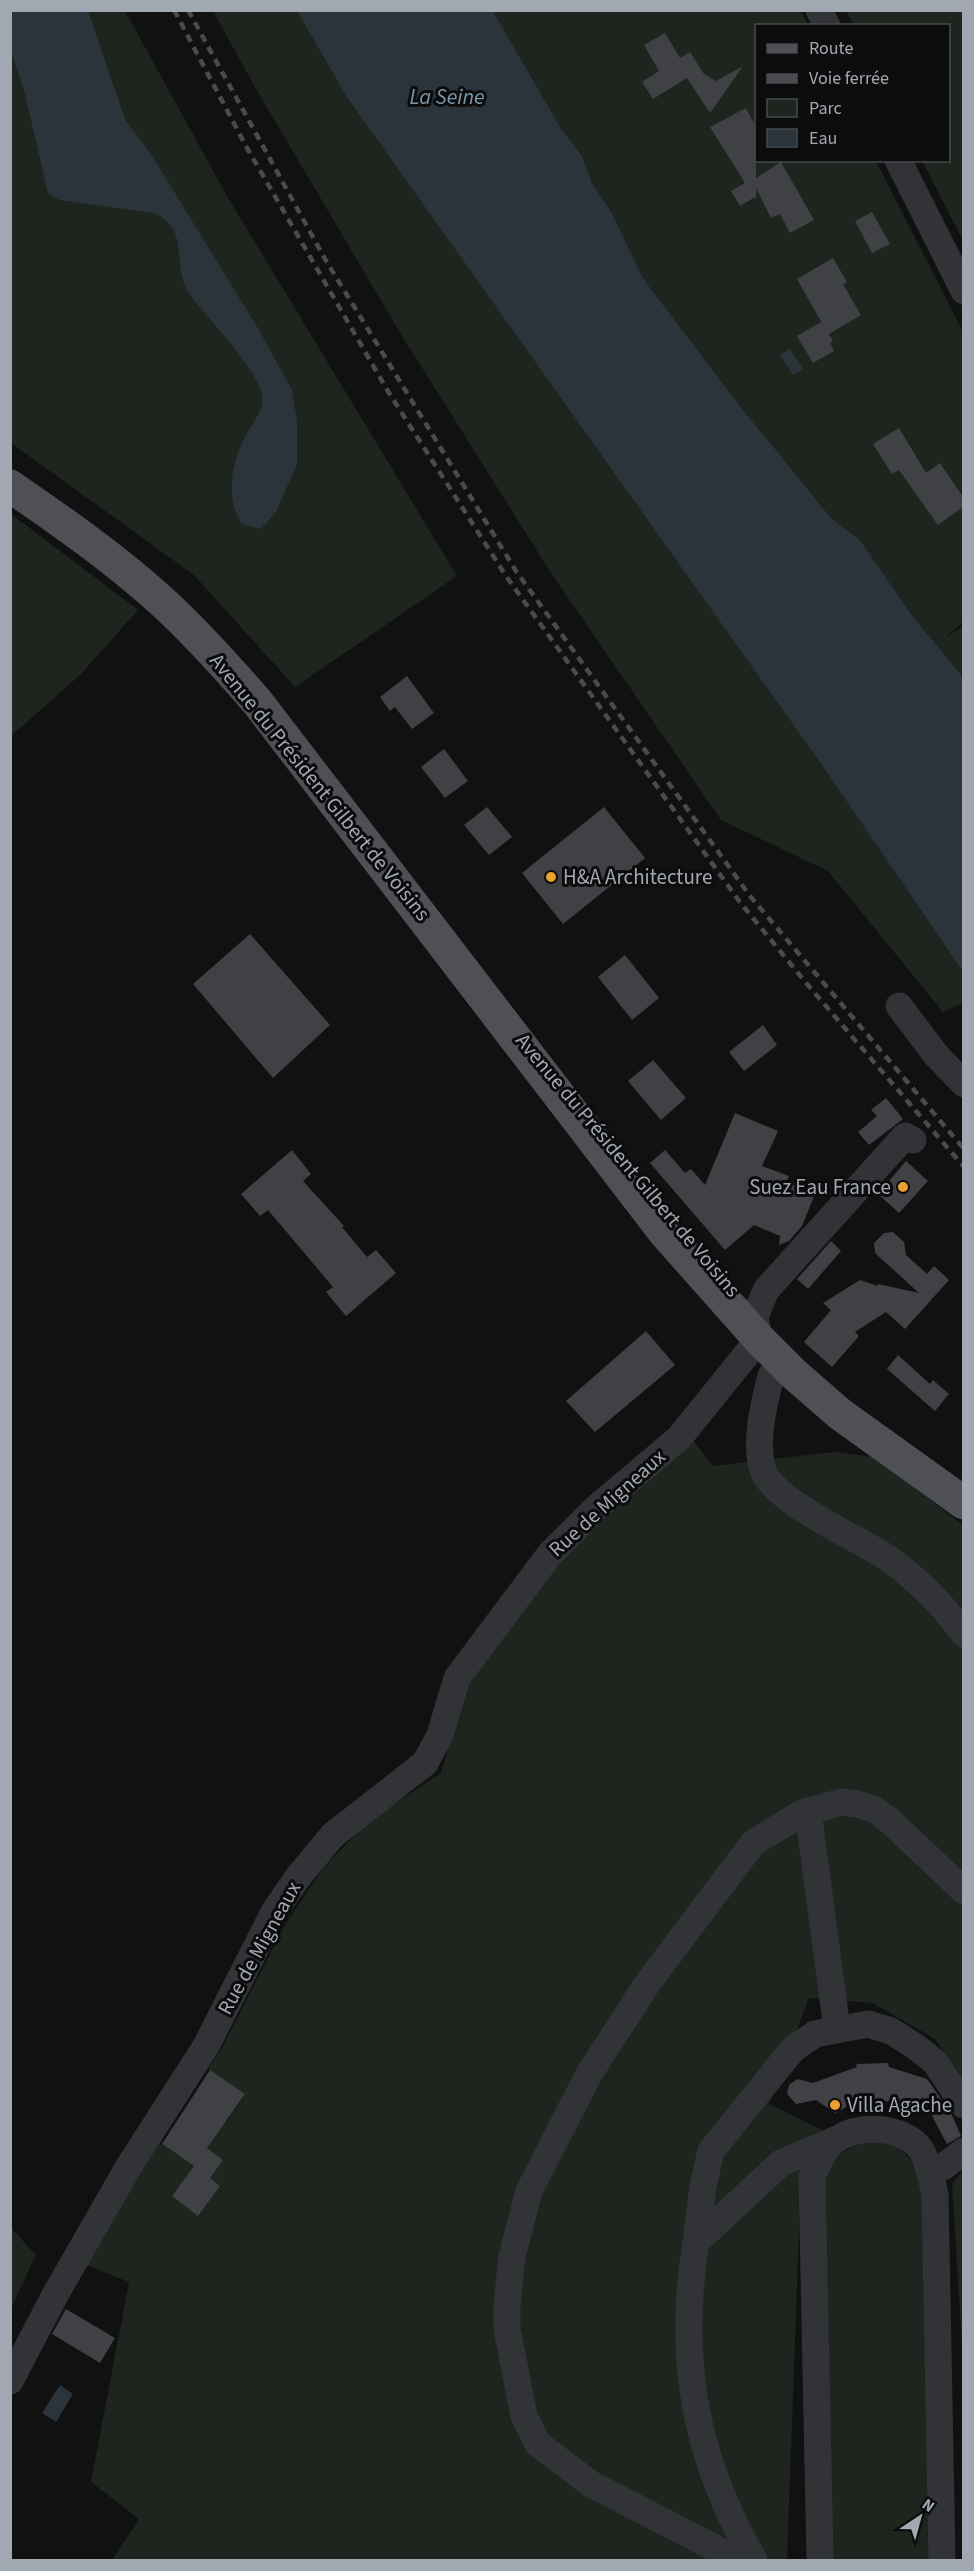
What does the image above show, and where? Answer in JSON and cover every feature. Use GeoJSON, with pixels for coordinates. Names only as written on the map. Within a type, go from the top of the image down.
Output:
{"type":"FeatureCollection","features":[{"type":"Feature","properties":{"kind":"main road","name":"Avenue du Président Gilbert de Voisins"},"geometry":{"type":"LineString","coordinates":[[10,486],[88,540],[128,572],[191,629],[226,666],[265,711],[478,987],[627,1187],[664,1233],[757,1327]]}},
{"type":"Feature","properties":{"kind":"main road"},"geometry":{"type":"LineString","coordinates":[[757,1327],[794,1354],[858,1408],[963,1484]]}},
{"type":"Feature","properties":{"kind":"main road"},"geometry":{"type":"LineString","coordinates":[[757,1327],[840,1414],[963,1503]]}},
{"type":"Feature","properties":{"kind":"street"},"geometry":{"type":"LineString","coordinates":[[819,10],[826,24]]}},
{"type":"Feature","properties":{"kind":"street"},"geometry":{"type":"LineString","coordinates":[[899,162],[963,291]]}},
{"type":"Feature","properties":{"kind":"street"},"geometry":{"type":"LineString","coordinates":[[899,1006],[937,1056],[963,1084]]}},
{"type":"Feature","properties":{"kind":"street","name":"Rue de Migneaux"},"geometry":{"type":"LineString","coordinates":[[10,2381],[55,2295],[129,2166],[206,2046],[274,1912],[298,1877],[333,1835],[425,1763],[440,1735],[457,1678],[550,1554],[596,1508],[679,1438],[730,1372],[757,1327],[766,1290],[904,1136],[913,1140]]}},
{"type":"Feature","properties":{"kind":"street"},"geometry":{"type":"LineString","coordinates":[[771,1376],[759,1436],[762,1469],[781,1494],[886,1557],[941,1606],[963,1634]]}},
{"type":"Feature","properties":{"kind":"street"},"geometry":{"type":"LineString","coordinates":[[738,2560],[591,2484],[538,2444],[524,2416],[507,2329],[512,2256],[529,2191],[589,2074],[647,1984],[753,1843],[780,1824],[808,1811],[842,1802],[874,1809],[890,1821],[963,1891]]}},
{"type":"Feature","properties":{"kind":"street"},"geometry":{"type":"LineString","coordinates":[[808,1811],[837,2029]]}},
{"type":"Feature","properties":{"kind":"street"},"geometry":{"type":"LineString","coordinates":[[754,2560],[741,2538],[700,2432],[692,2385],[687,2325],[703,2186],[711,2151],[793,2049],[815,2034],[837,2029],[868,2024],[891,2031],[935,2062],[963,2105]]}},
{"type":"Feature","properties":{"kind":"street"},"geometry":{"type":"LineString","coordinates":[[696,2242],[781,2163],[859,2130],[887,2131],[916,2144],[945,2170]]}},
{"type":"Feature","properties":{"kind":"street"},"geometry":{"type":"LineString","coordinates":[[820,2560],[812,2177],[821,2156],[835,2140]]}},
{"type":"Feature","properties":{"kind":"street"},"geometry":{"type":"LineString","coordinates":[[939,2552],[934,2194],[945,2170],[963,2151]]}},
{"type":"Feature","properties":{"kind":"green space"},"geometry":{"type":"Polygon","coordinates":[[[11,11],[125,11],[227,196],[457,576],[295,687],[194,575],[11,443],[11,11]]]}},
{"type":"Feature","properties":{"kind":"green space"},"geometry":{"type":"Polygon","coordinates":[[[213,11],[297,11],[346,96],[826,771],[963,972],[963,1003],[943,1012],[828,871],[721,820],[551,573],[402,336],[256,89],[213,11]]]}},
{"type":"Feature","properties":{"kind":"green space"},"geometry":{"type":"Polygon","coordinates":[[[493,11],[801,11],[808,24],[755,24],[755,162],[877,162],[963,332],[963,622],[945,638],[963,626],[963,677],[911,614],[860,540],[832,519],[744,411],[651,289],[642,276],[612,213],[592,183],[582,156],[562,130],[493,11]]]}},
{"type":"Feature","properties":{"kind":"green space"},"geometry":{"type":"Polygon","coordinates":[[[846,11],[963,11],[963,240],[923,162],[950,162],[950,24],[853,24],[846,11]]]}},
{"type":"Feature","properties":{"kind":"green space"},"geometry":{"type":"Polygon","coordinates":[[[11,514],[138,610],[80,675],[11,736],[11,514]]]}},
{"type":"Feature","properties":{"kind":"green space"},"geometry":{"type":"Polygon","coordinates":[[[692,1439],[713,1466],[834,1452],[874,1457],[963,1525],[963,2079],[935,2039],[873,2003],[809,1998],[769,2104],[822,2130],[801,2173],[787,2560],[112,2560],[139,2519],[91,2482],[129,2282],[84,2264],[159,2143],[194,2166],[172,2196],[198,2215],[220,2186],[209,2178],[223,2160],[207,2148],[210,2145],[187,2128],[203,2105],[227,2121],[245,2095],[208,2069],[224,2044],[285,1925],[325,1866],[388,1801],[393,1805],[441,1773],[470,1674],[578,1541],[692,1439]]]}},
{"type":"Feature","properties":{"kind":"green space"},"geometry":{"type":"Polygon","coordinates":[[[864,2142],[898,2148],[915,2168],[924,2191],[936,2560],[822,2560],[821,2192],[827,2172],[834,2160],[845,2151],[864,2142]]]}},
{"type":"Feature","properties":{"kind":"green space"},"geometry":{"type":"Polygon","coordinates":[[[963,2170],[963,2361],[952,2184],[963,2170]]]}},
{"type":"Feature","properties":{"kind":"green space"},"geometry":{"type":"Polygon","coordinates":[[[11,2228],[36,2255],[11,2308],[11,2228]]]}},
{"type":"Feature","properties":{"kind":"water"},"geometry":{"type":"Polygon","coordinates":[[[10,11],[88,11],[125,119],[151,154],[259,330],[292,390],[297,421],[297,464],[276,512],[261,529],[242,524],[236,513],[232,490],[237,455],[262,405],[262,394],[256,380],[235,349],[191,296],[181,273],[177,240],[173,229],[166,221],[154,213],[59,200],[48,193],[24,90],[11,52],[10,11]]]}},
{"type":"Feature","properties":{"kind":"water","name":"La Seine"},"geometry":{"type":"Polygon","coordinates":[[[297,11],[493,11],[562,130],[582,156],[592,183],[612,213],[642,276],[651,289],[744,411],[832,519],[860,540],[911,614],[963,677],[963,972],[826,771],[346,96],[297,11]]]}},
{"type":"Feature","properties":{"kind":"water"},"geometry":{"type":"Polygon","coordinates":[[[790,349],[803,369],[793,375],[780,355],[790,349]]]}},
{"type":"Feature","properties":{"kind":"water"},"geometry":{"type":"Polygon","coordinates":[[[60,2385],[73,2394],[56,2422],[42,2413],[60,2385]]]}},
{"type":"Feature","properties":{"kind":"building"},"geometry":{"type":"Polygon","coordinates":[[[665,33],[680,58],[690,52],[704,74],[716,81],[743,66],[710,113],[687,78],[653,99],[642,82],[659,71],[644,45],[665,33]]]}},
{"type":"Feature","properties":{"kind":"building"},"geometry":{"type":"Polygon","coordinates":[[[746,108],[755,125],[756,178],[781,162],[814,220],[790,233],[780,214],[771,218],[756,188],[756,200],[755,197],[740,206],[731,191],[745,183],[710,127],[746,108]]]}},
{"type":"Feature","properties":{"kind":"building"},"geometry":{"type":"Polygon","coordinates":[[[872,212],[890,244],[872,253],[855,221],[872,212]]]}},
{"type":"Feature","properties":{"kind":"building"},"geometry":{"type":"Polygon","coordinates":[[[833,258],[847,282],[843,284],[861,315],[829,334],[834,351],[813,363],[797,336],[821,322],[823,325],[797,279],[833,258]]]}},
{"type":"Feature","properties":{"kind":"building"},"geometry":{"type":"Polygon","coordinates":[[[899,428],[926,473],[940,463],[963,497],[963,507],[938,525],[899,470],[892,474],[873,444],[899,428]]]}},
{"type":"Feature","properties":{"kind":"building"},"geometry":{"type":"Polygon","coordinates":[[[407,676],[434,713],[412,729],[395,707],[390,711],[380,697],[407,676]]]}},
{"type":"Feature","properties":{"kind":"building"},"geometry":{"type":"Polygon","coordinates":[[[444,749],[468,781],[445,798],[421,767],[444,749]]]}},
{"type":"Feature","properties":{"kind":"building"},"geometry":{"type":"Polygon","coordinates":[[[487,807],[512,837],[489,855],[464,825],[487,807]]]}},
{"type":"Feature","properties":{"kind":"building"},"geometry":{"type":"Polygon","coordinates":[[[604,807],[645,858],[563,924],[522,873],[604,807]]]}},
{"type":"Feature","properties":{"kind":"building"},"geometry":{"type":"Polygon","coordinates":[[[250,934],[330,1025],[273,1078],[193,984],[250,934]]]}},
{"type":"Feature","properties":{"kind":"building"},"geometry":{"type":"Polygon","coordinates":[[[625,955],[659,998],[632,1020],[598,977],[625,955]]]}},
{"type":"Feature","properties":{"kind":"building"},"geometry":{"type":"Polygon","coordinates":[[[763,1025],[777,1045],[744,1071],[729,1052],[763,1025]]]}},
{"type":"Feature","properties":{"kind":"building"},"geometry":{"type":"Polygon","coordinates":[[[653,1060],[686,1098],[661,1120],[628,1081],[653,1060]]]}},
{"type":"Feature","properties":{"kind":"building"},"geometry":{"type":"Polygon","coordinates":[[[886,1098],[903,1119],[869,1145],[858,1132],[877,1116],[871,1110],[886,1098]]]}},
{"type":"Feature","properties":{"kind":"building"},"geometry":{"type":"Polygon","coordinates":[[[735,1113],[778,1131],[762,1166],[789,1176],[787,1180],[815,1194],[802,1226],[789,1241],[779,1245],[780,1236],[754,1225],[725,1250],[650,1163],[665,1150],[685,1173],[691,1169],[705,1185],[735,1113]]]}},
{"type":"Feature","properties":{"kind":"building"},"geometry":{"type":"Polygon","coordinates":[[[292,1150],[311,1174],[303,1181],[344,1226],[342,1227],[367,1257],[376,1250],[396,1273],[346,1316],[326,1292],[333,1287],[268,1210],[260,1216],[241,1194],[292,1150]]]}},
{"type":"Feature","properties":{"kind":"building","name":"Suez Eau France"},"geometry":{"type":"Polygon","coordinates":[[[906,1161],[928,1181],[899,1213],[878,1194],[906,1161]]]}},
{"type":"Feature","properties":{"kind":"building"},"geometry":{"type":"Polygon","coordinates":[[[893,1232],[904,1242],[906,1255],[927,1274],[934,1266],[949,1280],[905,1329],[886,1312],[855,1332],[859,1336],[832,1367],[804,1342],[831,1310],[823,1303],[860,1280],[878,1286],[878,1284],[919,1293],[875,1253],[874,1243],[884,1233],[893,1232]]]}},
{"type":"Feature","properties":{"kind":"building"},"geometry":{"type":"Polygon","coordinates":[[[831,1241],[841,1251],[808,1289],[797,1279],[831,1241]]]}},
{"type":"Feature","properties":{"kind":"building"},"geometry":{"type":"Polygon","coordinates":[[[646,1331],[675,1365],[595,1432],[566,1401],[646,1331]]]}},
{"type":"Feature","properties":{"kind":"building"},"geometry":{"type":"Polygon","coordinates":[[[898,1355],[930,1384],[933,1380],[949,1394],[935,1411],[887,1369],[898,1355]]]}},
{"type":"Feature","properties":{"kind":"building","name":"Villa Agache"},"geometry":{"type":"Polygon","coordinates":[[[888,2063],[889,2067],[927,2079],[951,2113],[961,2136],[947,2144],[922,2097],[914,2108],[894,2101],[853,2103],[835,2113],[816,2100],[796,2104],[787,2094],[789,2085],[797,2079],[813,2083],[857,2067],[856,2064],[888,2063]]]}},
{"type":"Feature","properties":{"kind":"building"},"geometry":{"type":"Polygon","coordinates":[[[210,2070],[245,2094],[207,2148],[223,2160],[210,2178],[220,2186],[198,2216],[172,2196],[194,2166],[162,2144],[210,2070]]]}},
{"type":"Feature","properties":{"kind":"building"},"geometry":{"type":"Polygon","coordinates":[[[66,2309],[115,2338],[100,2363],[52,2334],[66,2309]]]}},
{"type":"Feature","properties":{"kind":"railway"},"geometry":{"type":"LineString","coordinates":[[174,10],[247,148],[389,393],[506,576],[739,901],[964,1167]]}},
{"type":"Feature","properties":{"kind":"railway"},"geometry":{"type":"LineString","coordinates":[[188,10],[325,259],[516,571],[750,896],[964,1149]]}},
{"type":"Feature","properties":{"kind":"place","name":"H&A Architecture"},"geometry":{"type":"Point","coordinates":[551,877]}},
{"type":"Feature","properties":{"kind":"place","name":"Suez Eau France"},"geometry":{"type":"Point","coordinates":[903,1187]}},
{"type":"Feature","properties":{"kind":"place","name":"Villa Agache"},"geometry":{"type":"Point","coordinates":[835,2105]}}]}
